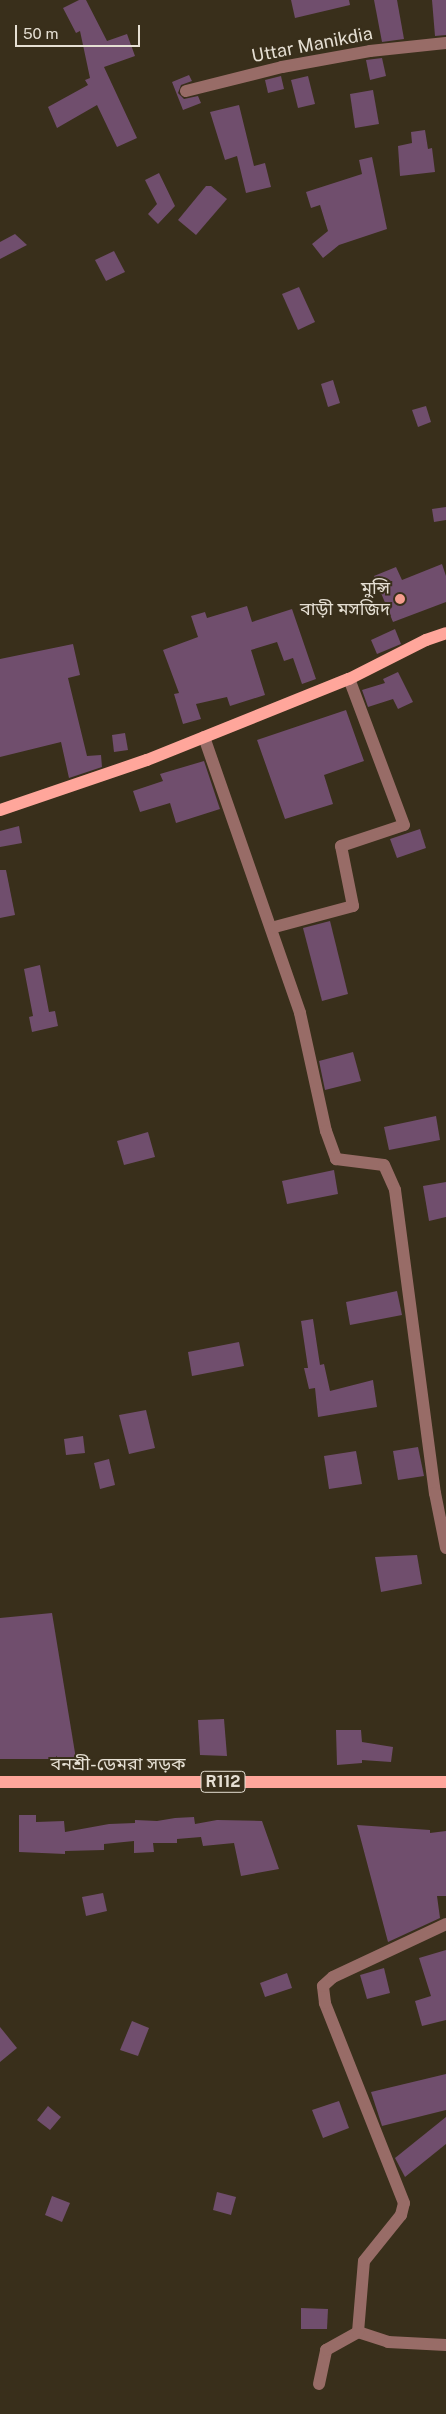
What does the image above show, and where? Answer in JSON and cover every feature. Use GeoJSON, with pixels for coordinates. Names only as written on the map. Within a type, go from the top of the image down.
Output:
{"type":"FeatureCollection","features":[{"type":"Feature","properties":{"kind":"main road"},"geometry":{"type":"LineString","coordinates":[[0,810],[147,760],[204,738],[349,679],[426,640],[446,633]]}},
{"type":"Feature","properties":{"kind":"main road","name":"বনশ্রী-ডেমরা সড়ক"},"geometry":{"type":"LineString","coordinates":[[0,1782],[446,1782]]}},
{"type":"Feature","properties":{"kind":"street","name":"Uttar Manikdia"},"geometry":{"type":"LineString","coordinates":[[186,91],[282,66],[370,51],[446,43]]}},
{"type":"Feature","properties":{"kind":"street"},"geometry":{"type":"LineString","coordinates":[[271,928],[353,906],[341,846],[404,825],[349,679]]}},
{"type":"Feature","properties":{"kind":"street"},"geometry":{"type":"LineString","coordinates":[[204,738],[300,1013],[326,1131],[336,1159],[361,1164],[384,1165],[395,1190],[435,1493],[446,1548]]}},
{"type":"Feature","properties":{"kind":"street"},"geometry":{"type":"LineString","coordinates":[[358,2332],[364,2261],[401,2215],[404,2203],[325,2003],[323,1986],[333,1977],[446,1924]]}},
{"type":"Feature","properties":{"kind":"street"},"geometry":{"type":"LineString","coordinates":[[319,2384],[326,2350],[358,2332],[388,2342],[446,2345]]}},
{"type":"Feature","properties":{"kind":"building"},"geometry":{"type":"Polygon","coordinates":[[[79,0],[86,0],[107,41],[127,34],[135,56],[104,67],[137,138],[117,147],[97,105],[57,128],[48,107],[88,85],[85,80],[90,78],[80,31],[76,33],[63,8],[79,0]]]}},
{"type":"Feature","properties":{"kind":"building"},"geometry":{"type":"Polygon","coordinates":[[[291,0],[349,0],[350,5],[295,18],[291,0]]]}},
{"type":"Feature","properties":{"kind":"building"},"geometry":{"type":"Polygon","coordinates":[[[374,0],[397,0],[404,39],[382,42],[374,0]]]}},
{"type":"Feature","properties":{"kind":"building"},"geometry":{"type":"Polygon","coordinates":[[[432,0],[446,0],[446,35],[435,36],[432,0]]]}},
{"type":"Feature","properties":{"kind":"building"},"geometry":{"type":"Polygon","coordinates":[[[382,58],[386,76],[370,80],[366,60],[382,58]]]}},
{"type":"Feature","properties":{"kind":"building"},"geometry":{"type":"Polygon","coordinates":[[[189,75],[192,81],[181,85],[178,93],[184,99],[198,96],[201,103],[183,110],[172,82],[189,75]]]}},
{"type":"Feature","properties":{"kind":"building"},"geometry":{"type":"Polygon","coordinates":[[[281,76],[284,89],[268,93],[265,80],[281,76]]]}},
{"type":"Feature","properties":{"kind":"building"},"geometry":{"type":"Polygon","coordinates":[[[308,76],[315,104],[298,108],[291,80],[308,76]]]}},
{"type":"Feature","properties":{"kind":"building"},"geometry":{"type":"Polygon","coordinates":[[[373,90],[379,124],[355,128],[350,94],[373,90]]]}},
{"type":"Feature","properties":{"kind":"building"},"geometry":{"type":"Polygon","coordinates":[[[239,105],[254,166],[265,163],[271,187],[246,193],[237,156],[225,160],[210,112],[239,105]]]}},
{"type":"Feature","properties":{"kind":"building"},"geometry":{"type":"Polygon","coordinates":[[[425,130],[428,149],[432,148],[435,172],[400,176],[398,146],[412,143],[411,132],[425,130]]]}},
{"type":"Feature","properties":{"kind":"building"},"geometry":{"type":"Polygon","coordinates":[[[372,157],[387,229],[339,245],[323,258],[312,244],[328,231],[320,205],[311,208],[306,192],[362,174],[359,160],[372,157]]]}},
{"type":"Feature","properties":{"kind":"building"},"geometry":{"type":"Polygon","coordinates":[[[159,173],[175,206],[158,224],[148,214],[157,204],[145,180],[159,173]]]}},
{"type":"Feature","properties":{"kind":"building"},"geometry":{"type":"Polygon","coordinates":[[[206,186],[211,186],[227,199],[196,235],[178,220],[206,186]]]}},
{"type":"Feature","properties":{"kind":"building"},"geometry":{"type":"Polygon","coordinates":[[[15,234],[27,245],[0,259],[0,242],[15,234]]]}},
{"type":"Feature","properties":{"kind":"building"},"geometry":{"type":"Polygon","coordinates":[[[114,251],[125,272],[106,281],[95,260],[114,251]]]}},
{"type":"Feature","properties":{"kind":"building"},"geometry":{"type":"Polygon","coordinates":[[[299,287],[315,322],[298,330],[282,294],[299,287]]]}},
{"type":"Feature","properties":{"kind":"building"},"geometry":{"type":"Polygon","coordinates":[[[333,380],[340,403],[328,407],[321,384],[333,380]]]}},
{"type":"Feature","properties":{"kind":"building"},"geometry":{"type":"Polygon","coordinates":[[[426,406],[431,422],[418,427],[412,410],[426,406]]]}},
{"type":"Feature","properties":{"kind":"building"},"geometry":{"type":"Polygon","coordinates":[[[446,507],[446,520],[434,522],[432,509],[446,507]]]}},
{"type":"Feature","properties":{"kind":"building"},"geometry":{"type":"Polygon","coordinates":[[[442,564],[446,576],[446,602],[393,622],[374,576],[396,567],[402,580],[442,564]]]}},
{"type":"Feature","properties":{"kind":"building"},"geometry":{"type":"Polygon","coordinates":[[[247,606],[252,622],[292,609],[316,679],[302,684],[293,658],[284,661],[277,642],[251,650],[265,695],[230,706],[227,697],[196,704],[201,719],[183,724],[174,694],[179,693],[163,650],[198,637],[191,616],[205,612],[207,618],[247,606]]]}},
{"type":"Feature","properties":{"kind":"building"},"geometry":{"type":"Polygon","coordinates":[[[395,629],[401,644],[377,654],[371,640],[395,629]]]}},
{"type":"Feature","properties":{"kind":"building"},"geometry":{"type":"Polygon","coordinates":[[[73,644],[80,675],[68,678],[87,756],[101,755],[102,767],[69,778],[61,742],[0,757],[0,659],[73,644]]]}},
{"type":"Feature","properties":{"kind":"building"},"geometry":{"type":"Polygon","coordinates":[[[398,672],[413,702],[398,709],[393,699],[368,707],[362,690],[385,683],[383,679],[398,672]]]}},
{"type":"Feature","properties":{"kind":"building"},"geometry":{"type":"Polygon","coordinates":[[[346,710],[364,761],[324,775],[333,804],[285,819],[257,740],[346,710]]]}},
{"type":"Feature","properties":{"kind":"building"},"geometry":{"type":"Polygon","coordinates":[[[125,733],[128,750],[114,752],[112,735],[125,733]]]}},
{"type":"Feature","properties":{"kind":"building"},"geometry":{"type":"Polygon","coordinates":[[[204,761],[220,809],[176,823],[170,803],[140,812],[133,791],[163,781],[160,774],[204,761]]]}},
{"type":"Feature","properties":{"kind":"building"},"geometry":{"type":"Polygon","coordinates":[[[19,826],[22,843],[0,847],[0,831],[19,826]]]}},
{"type":"Feature","properties":{"kind":"building"},"geometry":{"type":"Polygon","coordinates":[[[420,829],[426,848],[397,858],[390,839],[420,829]]]}},
{"type":"Feature","properties":{"kind":"building"},"geometry":{"type":"Polygon","coordinates":[[[0,870],[6,870],[15,915],[0,918],[0,870]]]}},
{"type":"Feature","properties":{"kind":"building"},"geometry":{"type":"Polygon","coordinates":[[[330,921],[348,994],[322,1001],[303,928],[330,921]]]}},
{"type":"Feature","properties":{"kind":"building"},"geometry":{"type":"Polygon","coordinates":[[[40,965],[49,1012],[55,1011],[58,1026],[32,1032],[29,1017],[33,1016],[24,969],[40,965]]]}},
{"type":"Feature","properties":{"kind":"building"},"geometry":{"type":"Polygon","coordinates":[[[353,1052],[361,1081],[325,1090],[319,1061],[353,1052]]]}},
{"type":"Feature","properties":{"kind":"building"},"geometry":{"type":"Polygon","coordinates":[[[436,1116],[440,1140],[389,1150],[384,1127],[436,1116]]]}},
{"type":"Feature","properties":{"kind":"building"},"geometry":{"type":"Polygon","coordinates":[[[148,1132],[155,1157],[124,1165],[117,1141],[148,1132]]]}},
{"type":"Feature","properties":{"kind":"building"},"geometry":{"type":"Polygon","coordinates":[[[334,1170],[338,1194],[287,1204],[282,1181],[334,1170]]]}},
{"type":"Feature","properties":{"kind":"building"},"geometry":{"type":"Polygon","coordinates":[[[446,1182],[446,1217],[429,1221],[423,1186],[446,1182]]]}},
{"type":"Feature","properties":{"kind":"building"},"geometry":{"type":"Polygon","coordinates":[[[397,1291],[402,1315],[350,1325],[346,1302],[397,1291]]]}},
{"type":"Feature","properties":{"kind":"building"},"geometry":{"type":"Polygon","coordinates":[[[313,1319],[320,1365],[324,1364],[330,1391],[373,1380],[377,1407],[318,1417],[315,1388],[309,1389],[304,1368],[308,1368],[301,1321],[313,1319]]]}},
{"type":"Feature","properties":{"kind":"building"},"geometry":{"type":"Polygon","coordinates":[[[239,1342],[244,1366],[192,1376],[188,1352],[239,1342]]]}},
{"type":"Feature","properties":{"kind":"building"},"geometry":{"type":"Polygon","coordinates":[[[146,1410],[155,1448],[129,1454],[119,1415],[146,1410]]]}},
{"type":"Feature","properties":{"kind":"building"},"geometry":{"type":"Polygon","coordinates":[[[83,1436],[85,1453],[66,1455],[64,1439],[83,1436]]]}},
{"type":"Feature","properties":{"kind":"building"},"geometry":{"type":"Polygon","coordinates":[[[418,1447],[424,1476],[398,1480],[393,1451],[418,1447]]]}},
{"type":"Feature","properties":{"kind":"building"},"geometry":{"type":"Polygon","coordinates":[[[356,1451],[362,1484],[329,1489],[324,1456],[356,1451]]]}},
{"type":"Feature","properties":{"kind":"building"},"geometry":{"type":"Polygon","coordinates":[[[109,1459],[115,1485],[100,1489],[94,1463],[109,1459]]]}},
{"type":"Feature","properties":{"kind":"building"},"geometry":{"type":"Polygon","coordinates":[[[417,1555],[422,1584],[381,1592],[375,1557],[417,1555]]]}},
{"type":"Feature","properties":{"kind":"building"},"geometry":{"type":"Polygon","coordinates":[[[52,1613],[76,1759],[0,1759],[0,1618],[52,1613]]]}},
{"type":"Feature","properties":{"kind":"building"},"geometry":{"type":"Polygon","coordinates":[[[224,1719],[227,1756],[200,1755],[198,1720],[224,1719]]]}},
{"type":"Feature","properties":{"kind":"building"},"geometry":{"type":"Polygon","coordinates":[[[336,1730],[361,1730],[362,1742],[393,1747],[391,1762],[362,1760],[362,1763],[337,1765],[336,1730]]]}},
{"type":"Feature","properties":{"kind":"building"},"geometry":{"type":"Polygon","coordinates":[[[19,1815],[36,1815],[36,1822],[64,1821],[65,1832],[109,1824],[135,1823],[135,1820],[157,1821],[194,1817],[195,1824],[217,1820],[262,1821],[279,1869],[241,1876],[234,1843],[203,1846],[201,1837],[177,1839],[177,1843],[153,1843],[154,1852],[134,1853],[134,1841],[104,1844],[104,1850],[65,1851],[65,1854],[19,1852],[19,1815]]]}},
{"type":"Feature","properties":{"kind":"building"},"geometry":{"type":"Polygon","coordinates":[[[357,1825],[430,1830],[430,1833],[446,1831],[446,1896],[437,1896],[440,1918],[388,1942],[357,1825]]]}},
{"type":"Feature","properties":{"kind":"building"},"geometry":{"type":"Polygon","coordinates":[[[103,1893],[107,1911],[86,1916],[82,1897],[103,1893]]]}},
{"type":"Feature","properties":{"kind":"building"},"geometry":{"type":"Polygon","coordinates":[[[446,1950],[446,2020],[422,2026],[415,2001],[431,1996],[419,1958],[446,1950]]]}},
{"type":"Feature","properties":{"kind":"building"},"geometry":{"type":"Polygon","coordinates":[[[384,1968],[390,1993],[367,1999],[360,1975],[384,1968]]]}},
{"type":"Feature","properties":{"kind":"building"},"geometry":{"type":"Polygon","coordinates":[[[287,1973],[292,1988],[265,1997],[260,1983],[287,1973]]]}},
{"type":"Feature","properties":{"kind":"building"},"geometry":{"type":"Polygon","coordinates":[[[132,2021],[149,2028],[138,2056],[120,2050],[132,2021]]]}},
{"type":"Feature","properties":{"kind":"building"},"geometry":{"type":"Polygon","coordinates":[[[0,2027],[17,2048],[0,2062],[0,2027]]]}},
{"type":"Feature","properties":{"kind":"building"},"geometry":{"type":"Polygon","coordinates":[[[446,2074],[446,2110],[382,2126],[371,2092],[446,2074]]]}},
{"type":"Feature","properties":{"kind":"building"},"geometry":{"type":"Polygon","coordinates":[[[339,2101],[349,2128],[323,2138],[312,2110],[339,2101]]]}},
{"type":"Feature","properties":{"kind":"building"},"geometry":{"type":"Polygon","coordinates":[[[48,2106],[61,2117],[50,2130],[37,2120],[48,2106]]]}},
{"type":"Feature","properties":{"kind":"building"},"geometry":{"type":"Polygon","coordinates":[[[446,2117],[446,2144],[405,2177],[395,2158],[446,2117]]]}},
{"type":"Feature","properties":{"kind":"building"},"geometry":{"type":"Polygon","coordinates":[[[217,2192],[236,2197],[231,2215],[213,2210],[217,2192]]]}},
{"type":"Feature","properties":{"kind":"building"},"geometry":{"type":"Polygon","coordinates":[[[52,2196],[70,2203],[62,2222],[45,2215],[52,2196]]]}},
{"type":"Feature","properties":{"kind":"building"},"geometry":{"type":"Polygon","coordinates":[[[301,2308],[328,2309],[327,2329],[301,2329],[301,2308]]]}},
{"type":"Feature","properties":{"kind":"place","name":"মুন্সি বাড়ী মসজিদ"},"geometry":{"type":"Point","coordinates":[400,599]}}]}
